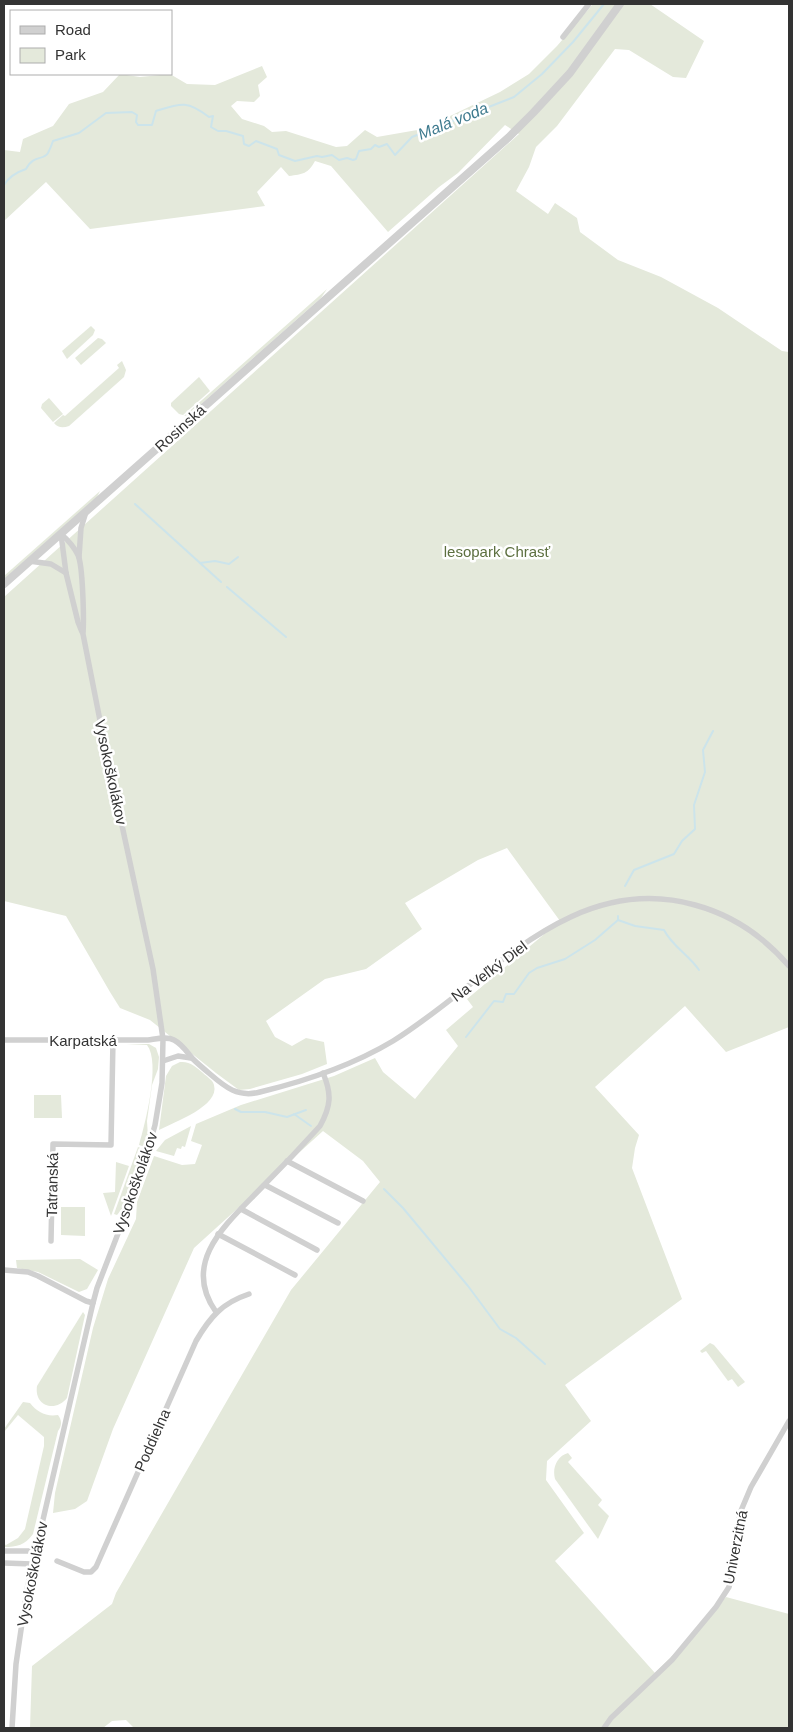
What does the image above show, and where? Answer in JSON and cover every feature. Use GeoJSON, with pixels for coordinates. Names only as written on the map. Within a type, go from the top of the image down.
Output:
{"type":"FeatureCollection","features":[{"type":"Feature","properties":{"kind":"street"},"geometry":{"type":"LineString","coordinates":[[563,38],[589,4]]}},
{"type":"Feature","properties":{"kind":"street","name":"Rosinská"},"geometry":{"type":"LineString","coordinates":[[4,584],[483,160],[533,113],[570,72],[620,4]]}},
{"type":"Feature","properties":{"kind":"street","name":"Vysokoškolákov"},"geometry":{"type":"LineString","coordinates":[[83,634],[84,619],[79,557],[81,528],[86,511]]}},
{"type":"Feature","properties":{"kind":"street"},"geometry":{"type":"LineString","coordinates":[[61,534],[70,543],[79,557]]}},
{"type":"Feature","properties":{"kind":"street","name":"Vysokoškolákov"},"geometry":{"type":"LineString","coordinates":[[12,1728],[17,1651],[32,1564],[93,1303],[103,1270],[141,1174],[148,1150],[158,1111],[163,1061],[153,969],[106,756],[83,634],[78,622],[66,574],[61,534]]}},
{"type":"Feature","properties":{"kind":"street"},"geometry":{"type":"LineString","coordinates":[[30,561],[51,564],[66,574]]}},
{"type":"Feature","properties":{"kind":"street","name":"Na Veľký Diel"},"geometry":{"type":"LineString","coordinates":[[162,1039],[174,1040],[225,1087],[242,1094],[259,1093],[323,1073],[363,1057],[400,1036],[540,934],[558,923],[584,911],[610,903],[636,899],[662,899],[685,902],[710,909],[750,930],[772,948],[789,966]]}},
{"type":"Feature","properties":{"kind":"street","name":"Karpatská"},"geometry":{"type":"LineString","coordinates":[[4,1040],[162,1039]]}},
{"type":"Feature","properties":{"kind":"street","name":"Tatranská"},"geometry":{"type":"LineString","coordinates":[[52,1241],[53,1144],[111,1145],[113,1040]]}},
{"type":"Feature","properties":{"kind":"street"},"geometry":{"type":"LineString","coordinates":[[163,1061],[178,1056],[193,1059]]}},
{"type":"Feature","properties":{"kind":"street"},"geometry":{"type":"LineString","coordinates":[[216,1312],[206,1295],[204,1276],[208,1254],[218,1234],[320,1126],[328,1112],[330,1097],[323,1073]]}},
{"type":"Feature","properties":{"kind":"street"},"geometry":{"type":"LineString","coordinates":[[288,1161],[363,1201]]}},
{"type":"Feature","properties":{"kind":"street"},"geometry":{"type":"LineString","coordinates":[[265,1185],[338,1223]]}},
{"type":"Feature","properties":{"kind":"street"},"geometry":{"type":"LineString","coordinates":[[241,1209],[317,1250]]}},
{"type":"Feature","properties":{"kind":"street"},"geometry":{"type":"LineString","coordinates":[[218,1234],[295,1275]]}},
{"type":"Feature","properties":{"kind":"street"},"geometry":{"type":"LineString","coordinates":[[4,1270],[28,1272],[93,1303]]}},
{"type":"Feature","properties":{"kind":"street","name":"Poddielna"},"geometry":{"type":"LineString","coordinates":[[57,1561],[84,1572],[91,1572],[96,1567],[196,1341],[216,1312],[225,1305],[249,1294]]}},
{"type":"Feature","properties":{"kind":"street","name":"Univerzitná"},"geometry":{"type":"LineString","coordinates":[[604,1728],[611,1718],[672,1660],[716,1608],[730,1587],[735,1536],[740,1513],[751,1487],[789,1421]]}},
{"type":"Feature","properties":{"kind":"street"},"geometry":{"type":"LineString","coordinates":[[4,1551],[35,1551]]}},
{"type":"Feature","properties":{"kind":"street"},"geometry":{"type":"LineString","coordinates":[[4,1563],[32,1564]]}},
{"type":"Feature","properties":{"kind":"green space","name":"lesopark Chrasť"},"geometry":{"type":"Polygon","coordinates":[[[593,4],[650,4],[704,41],[686,78],[673,77],[629,50],[615,49],[557,126],[536,147],[529,167],[516,191],[548,214],[555,203],[577,218],[580,232],[618,260],[661,277],[718,308],[782,351],[789,352],[789,1027],[726,1052],[685,1006],[595,1087],[639,1135],[632,1168],[682,1299],[565,1385],[591,1421],[547,1461],[546,1480],[584,1533],[555,1561],[655,1673],[696,1632],[726,1597],[789,1614],[789,1728],[134,1728],[126,1720],[112,1721],[103,1728],[30,1728],[32,1666],[112,1604],[116,1593],[291,1290],[380,1182],[363,1161],[323,1131],[194,1248],[113,1429],[87,1501],[75,1509],[53,1513],[55,1493],[93,1328],[108,1279],[136,1219],[137,1202],[154,1156],[182,1165],[195,1164],[202,1145],[191,1141],[196,1124],[241,1105],[334,1076],[375,1058],[383,1072],[415,1099],[458,1046],[446,1030],[473,1007],[467,999],[560,921],[507,848],[478,860],[405,903],[422,929],[366,969],[325,979],[266,1021],[275,1037],[292,1046],[306,1038],[324,1042],[327,1064],[302,1074],[250,1089],[239,1090],[150,1020],[120,1008],[66,916],[4,901],[4,597],[519,134],[505,125],[458,173],[439,187],[388,232],[331,166],[315,161],[305,173],[298,175],[289,176],[281,167],[257,192],[265,206],[90,229],[46,182],[4,221],[4,150],[20,152],[23,139],[53,126],[69,104],[103,92],[119,75],[140,77],[172,75],[187,84],[215,85],[262,66],[267,77],[258,85],[260,96],[254,102],[237,101],[231,106],[242,119],[264,126],[272,132],[286,131],[336,147],[347,146],[365,130],[377,137],[423,129],[500,92],[529,74],[557,46],[593,4]]]}},
{"type":"Feature","properties":{"kind":"green space"},"geometry":{"type":"Polygon","coordinates":[[[327,289],[321,298],[189,415],[184,416],[327,289]]]}},
{"type":"Feature","properties":{"kind":"green space"},"geometry":{"type":"Polygon","coordinates":[[[91,326],[95,330],[93,335],[67,359],[62,351],[91,326]]]}},
{"type":"Feature","properties":{"kind":"green space"},"geometry":{"type":"Polygon","coordinates":[[[98,338],[106,343],[81,365],[75,358],[98,338]]]}},
{"type":"Feature","properties":{"kind":"green space"},"geometry":{"type":"Polygon","coordinates":[[[122,361],[126,370],[124,377],[69,426],[61,427],[54,423],[63,415],[65,416],[119,368],[117,365],[122,361]]]}},
{"type":"Feature","properties":{"kind":"green space"},"geometry":{"type":"Polygon","coordinates":[[[199,377],[210,391],[183,415],[179,414],[171,406],[171,403],[199,377]]]}},
{"type":"Feature","properties":{"kind":"green space"},"geometry":{"type":"Polygon","coordinates":[[[49,398],[63,414],[53,422],[41,408],[42,404],[49,398]]]}},
{"type":"Feature","properties":{"kind":"green space"},"geometry":{"type":"Polygon","coordinates":[[[100,491],[97,497],[4,579],[4,576],[100,491]]]}},
{"type":"Feature","properties":{"kind":"green space"},"geometry":{"type":"Polygon","coordinates":[[[126,1044],[149,1044],[156,1048],[159,1057],[158,1069],[152,1085],[147,1121],[148,1137],[145,1147],[139,1145],[145,1123],[152,1079],[151,1054],[147,1045],[126,1044]]]}},
{"type":"Feature","properties":{"kind":"green space"},"geometry":{"type":"Polygon","coordinates":[[[180,1062],[187,1062],[193,1065],[210,1079],[214,1085],[214,1093],[203,1106],[185,1118],[159,1130],[166,1076],[172,1066],[180,1062]]]}},
{"type":"Feature","properties":{"kind":"green space"},"geometry":{"type":"Polygon","coordinates":[[[34,1095],[61,1095],[62,1118],[34,1118],[34,1095]]]}},
{"type":"Feature","properties":{"kind":"green space"},"geometry":{"type":"Polygon","coordinates":[[[191,1126],[185,1147],[177,1148],[174,1156],[156,1151],[165,1140],[191,1126]]]}},
{"type":"Feature","properties":{"kind":"green space"},"geometry":{"type":"Polygon","coordinates":[[[138,1147],[145,1150],[125,1205],[117,1215],[114,1214],[138,1147]]]}},
{"type":"Feature","properties":{"kind":"green space"},"geometry":{"type":"Polygon","coordinates":[[[116,1162],[129,1166],[111,1216],[103,1193],[115,1192],[116,1162]]]}},
{"type":"Feature","properties":{"kind":"green space"},"geometry":{"type":"Polygon","coordinates":[[[61,1207],[85,1207],[85,1236],[61,1235],[61,1207]]]}},
{"type":"Feature","properties":{"kind":"green space"},"geometry":{"type":"Polygon","coordinates":[[[80,1259],[98,1270],[87,1289],[79,1292],[38,1272],[17,1268],[16,1260],[80,1259]]]}},
{"type":"Feature","properties":{"kind":"green space"},"geometry":{"type":"Polygon","coordinates":[[[83,1312],[85,1315],[67,1398],[57,1405],[46,1405],[39,1398],[37,1386],[83,1312]]]}},
{"type":"Feature","properties":{"kind":"green space"},"geometry":{"type":"Polygon","coordinates":[[[710,1343],[714,1345],[745,1382],[738,1387],[732,1379],[728,1381],[706,1351],[702,1353],[700,1351],[710,1343]]]}},
{"type":"Feature","properties":{"kind":"green space"},"geometry":{"type":"Polygon","coordinates":[[[23,1402],[30,1403],[42,1413],[58,1415],[61,1425],[33,1534],[20,1545],[4,1547],[4,1544],[6,1545],[18,1538],[25,1529],[44,1446],[44,1437],[18,1415],[4,1432],[4,1429],[23,1402]]]}},
{"type":"Feature","properties":{"kind":"green space"},"geometry":{"type":"Polygon","coordinates":[[[568,1453],[572,1458],[568,1462],[602,1500],[598,1505],[609,1516],[598,1539],[555,1479],[556,1463],[568,1453]]]}},
{"type":"Feature","properties":{"kind":"waterway","name":"Malá voda"},"geometry":{"type":"LineString","coordinates":[[4,185],[13,176],[26,169],[32,161],[44,157],[48,153],[53,141],[79,133],[106,113],[132,112],[137,115],[136,122],[138,125],[152,125],[156,111],[178,105],[189,106],[209,117],[213,116],[211,127],[218,131],[226,131],[243,136],[244,144],[249,146],[256,141],[277,149],[279,155],[295,161],[332,155],[339,160],[347,158],[353,160],[356,159],[359,151],[371,149],[375,145],[379,147],[387,144],[395,155],[412,137],[514,97],[542,74],[573,42],[604,4]]}},
{"type":"Feature","properties":{"kind":"waterway"},"geometry":{"type":"LineString","coordinates":[[135,504],[221,582]]}},
{"type":"Feature","properties":{"kind":"waterway"},"geometry":{"type":"LineString","coordinates":[[200,563],[215,561],[229,564],[238,557]]}},
{"type":"Feature","properties":{"kind":"waterway"},"geometry":{"type":"LineString","coordinates":[[227,587],[286,637]]}},
{"type":"Feature","properties":{"kind":"waterway"},"geometry":{"type":"LineString","coordinates":[[625,886],[634,870],[674,854],[682,841],[695,829],[694,805],[705,772],[703,750],[713,731]]}},
{"type":"Feature","properties":{"kind":"waterway"},"geometry":{"type":"LineString","coordinates":[[466,1037],[494,1001],[503,1002],[506,994],[514,994],[529,973],[537,968],[565,959],[595,940],[618,920],[618,916]]}},
{"type":"Feature","properties":{"kind":"waterway"},"geometry":{"type":"LineString","coordinates":[[618,920],[635,926],[664,930],[671,941],[699,970]]}},
{"type":"Feature","properties":{"kind":"waterway"},"geometry":{"type":"LineString","coordinates":[[235,1109],[241,1112],[265,1112],[287,1117],[306,1110]]}},
{"type":"Feature","properties":{"kind":"waterway"},"geometry":{"type":"LineString","coordinates":[[294,1114],[311,1126]]}},
{"type":"Feature","properties":{"kind":"waterway"},"geometry":{"type":"LineString","coordinates":[[384,1189],[403,1208],[468,1286],[500,1329],[516,1338],[545,1364]]}}]}
